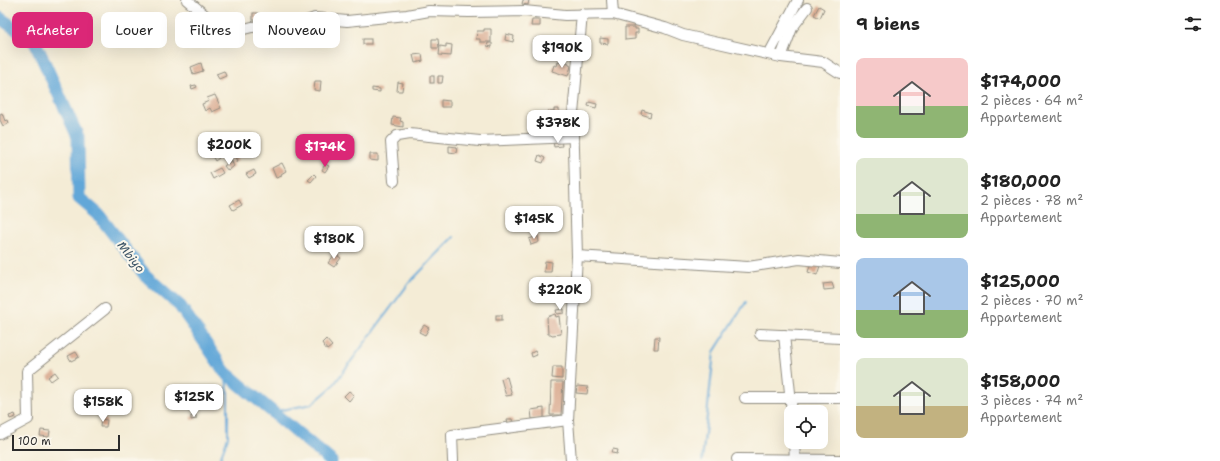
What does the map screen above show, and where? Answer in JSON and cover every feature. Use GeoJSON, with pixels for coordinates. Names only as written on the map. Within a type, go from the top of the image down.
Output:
{"type":"FeatureCollection","features":[{"type":"Feature","properties":{"kind":"street"},"geometry":{"type":"LineString","coordinates":[[187,0],[206,16],[240,30],[252,27],[296,25],[315,18],[346,21],[407,15],[429,11],[524,11],[565,15],[613,14],[665,28],[683,35],[781,57],[823,62],[840,72]]}},
{"type":"Feature","properties":{"kind":"street"},"geometry":{"type":"LineString","coordinates":[[612,0],[613,14]]}},
{"type":"Feature","properties":{"kind":"street"},"geometry":{"type":"LineString","coordinates":[[770,54],[798,0]]}},
{"type":"Feature","properties":{"kind":"street"},"geometry":{"type":"LineString","coordinates":[[781,57],[792,28],[807,8]]}},
{"type":"Feature","properties":{"kind":"street"},"geometry":{"type":"LineString","coordinates":[[570,461],[568,420],[577,256],[573,114],[582,14]]}},
{"type":"Feature","properties":{"kind":"street"},"geometry":{"type":"LineString","coordinates":[[394,181],[392,142],[397,136],[409,134],[480,141],[574,137]]}},
{"type":"Feature","properties":{"kind":"street"},"geometry":{"type":"LineString","coordinates":[[577,256],[748,267],[799,259],[840,263]]}},
{"type":"Feature","properties":{"kind":"street"},"geometry":{"type":"LineString","coordinates":[[0,434],[28,419],[27,371],[105,309]]}},
{"type":"Feature","properties":{"kind":"street"},"geometry":{"type":"LineString","coordinates":[[760,334],[840,338]]}},
{"type":"Feature","properties":{"kind":"street"},"geometry":{"type":"LineString","coordinates":[[784,334],[792,405]]}},
{"type":"Feature","properties":{"kind":"street"},"geometry":{"type":"LineString","coordinates":[[745,398],[840,398]]}},
{"type":"Feature","properties":{"kind":"street"},"geometry":{"type":"LineString","coordinates":[[453,461],[452,435],[568,420]]}},
{"type":"Feature","properties":{"kind":"street"},"geometry":{"type":"LineString","coordinates":[[794,449],[795,460]]}},
{"type":"Feature","properties":{"kind":"street"},"geometry":{"type":"LineString","coordinates":[[737,459],[840,460]]}},
{"type":"Feature","properties":{"kind":"building"},"geometry":{"type":"Polygon","coordinates":[[[523,0],[529,0],[528,5],[522,4],[523,0]]]}},
{"type":"Feature","properties":{"kind":"building"},"geometry":{"type":"Polygon","coordinates":[[[819,6],[824,9],[820,18],[814,15],[819,6]]]}},
{"type":"Feature","properties":{"kind":"building"},"geometry":{"type":"Polygon","coordinates":[[[532,20],[540,20],[540,26],[531,26],[532,20]]]}},
{"type":"Feature","properties":{"kind":"building"},"geometry":{"type":"Polygon","coordinates":[[[625,27],[635,27],[635,29],[638,29],[638,33],[635,33],[635,39],[625,40],[625,27]]]}},
{"type":"Feature","properties":{"kind":"building"},"geometry":{"type":"Polygon","coordinates":[[[484,29],[491,29],[491,42],[480,42],[480,39],[476,39],[477,31],[484,31],[484,29]]]}},
{"type":"Feature","properties":{"kind":"building"},"geometry":{"type":"Polygon","coordinates":[[[506,34],[514,36],[513,42],[505,40],[506,34]]]}},
{"type":"Feature","properties":{"kind":"building"},"geometry":{"type":"Polygon","coordinates":[[[600,38],[608,39],[608,44],[600,43],[600,38]]]}},
{"type":"Feature","properties":{"kind":"building"},"geometry":{"type":"Polygon","coordinates":[[[363,39],[371,39],[371,44],[363,44],[363,39]]]}},
{"type":"Feature","properties":{"kind":"building"},"geometry":{"type":"Polygon","coordinates":[[[432,39],[438,39],[439,48],[432,48],[432,39]]]}},
{"type":"Feature","properties":{"kind":"building"},"geometry":{"type":"Polygon","coordinates":[[[549,42],[557,44],[556,50],[548,48],[549,42]]]}},
{"type":"Feature","properties":{"kind":"building"},"geometry":{"type":"Polygon","coordinates":[[[488,43],[492,43],[492,47],[487,46],[488,43]]]}},
{"type":"Feature","properties":{"kind":"building"},"geometry":{"type":"Polygon","coordinates":[[[446,44],[452,45],[451,56],[439,55],[440,46],[446,47],[446,44]]]}},
{"type":"Feature","properties":{"kind":"building"},"geometry":{"type":"Polygon","coordinates":[[[422,54],[423,61],[415,63],[413,55],[422,54]]]}},
{"type":"Feature","properties":{"kind":"building"},"geometry":{"type":"Polygon","coordinates":[[[558,62],[564,64],[565,62],[569,63],[571,66],[568,76],[552,71],[554,65],[557,66],[558,62]]]}},
{"type":"Feature","properties":{"kind":"building"},"geometry":{"type":"Polygon","coordinates":[[[201,63],[203,71],[193,74],[191,67],[201,63]]]}},
{"type":"Feature","properties":{"kind":"building"},"geometry":{"type":"Polygon","coordinates":[[[224,71],[226,76],[219,79],[216,74],[224,71]]]}},
{"type":"Feature","properties":{"kind":"building"},"geometry":{"type":"Polygon","coordinates":[[[430,76],[434,76],[434,83],[430,83],[430,76]]]}},
{"type":"Feature","properties":{"kind":"building"},"geometry":{"type":"Polygon","coordinates":[[[438,76],[443,76],[442,83],[438,83],[438,76]]]}},
{"type":"Feature","properties":{"kind":"building"},"geometry":{"type":"Polygon","coordinates":[[[315,81],[321,81],[320,91],[314,90],[315,81]]]}},
{"type":"Feature","properties":{"kind":"building"},"geometry":{"type":"Polygon","coordinates":[[[398,82],[403,83],[402,91],[397,91],[398,82]]]}},
{"type":"Feature","properties":{"kind":"building"},"geometry":{"type":"Polygon","coordinates":[[[196,85],[197,87],[192,89],[191,86],[196,85]]]}},
{"type":"Feature","properties":{"kind":"building"},"geometry":{"type":"Polygon","coordinates":[[[372,88],[380,89],[380,92],[372,91],[372,88]]]}},
{"type":"Feature","properties":{"kind":"building"},"geometry":{"type":"Polygon","coordinates":[[[215,95],[221,108],[212,112],[210,108],[205,111],[202,104],[209,101],[207,98],[215,95]]]}},
{"type":"Feature","properties":{"kind":"building"},"geometry":{"type":"Polygon","coordinates":[[[441,100],[450,101],[450,107],[441,107],[441,100]]]}},
{"type":"Feature","properties":{"kind":"building"},"geometry":{"type":"Polygon","coordinates":[[[589,102],[597,104],[596,108],[588,106],[589,102]]]}},
{"type":"Feature","properties":{"kind":"building"},"geometry":{"type":"Polygon","coordinates":[[[554,109],[559,109],[559,122],[548,122],[548,112],[554,112],[554,109]]]}},
{"type":"Feature","properties":{"kind":"building"},"geometry":{"type":"Polygon","coordinates":[[[642,110],[651,113],[650,117],[641,114],[642,110]]]}},
{"type":"Feature","properties":{"kind":"building"},"geometry":{"type":"Polygon","coordinates":[[[2,113],[5,121],[8,120],[9,123],[3,126],[0,120],[0,114],[2,113]]]}},
{"type":"Feature","properties":{"kind":"building"},"geometry":{"type":"Polygon","coordinates":[[[393,117],[401,118],[400,121],[403,122],[403,127],[392,125],[393,117]]]}},
{"type":"Feature","properties":{"kind":"building"},"geometry":{"type":"Polygon","coordinates":[[[561,140],[562,146],[554,147],[553,141],[561,140]]]}},
{"type":"Feature","properties":{"kind":"building"},"geometry":{"type":"Polygon","coordinates":[[[449,146],[457,147],[456,153],[449,152],[449,146]]]}},
{"type":"Feature","properties":{"kind":"building"},"geometry":{"type":"Polygon","coordinates":[[[339,147],[346,150],[345,153],[337,151],[339,147]]]}},
{"type":"Feature","properties":{"kind":"building"},"geometry":{"type":"Polygon","coordinates":[[[216,152],[219,158],[215,161],[211,154],[216,152]]]}},
{"type":"Feature","properties":{"kind":"building"},"geometry":{"type":"Polygon","coordinates":[[[370,154],[378,154],[378,161],[370,160],[370,154]]]}},
{"type":"Feature","properties":{"kind":"building"},"geometry":{"type":"Polygon","coordinates":[[[235,155],[238,161],[233,163],[231,158],[235,155]]]}},
{"type":"Feature","properties":{"kind":"building"},"geometry":{"type":"Polygon","coordinates":[[[539,155],[545,158],[543,163],[537,161],[539,155]]]}},
{"type":"Feature","properties":{"kind":"building"},"geometry":{"type":"Polygon","coordinates":[[[231,161],[234,166],[228,171],[224,166],[231,161]]]}},
{"type":"Feature","properties":{"kind":"building"},"geometry":{"type":"Polygon","coordinates":[[[282,163],[286,171],[281,174],[282,176],[276,178],[272,168],[282,163]]]}},
{"type":"Feature","properties":{"kind":"building"},"geometry":{"type":"Polygon","coordinates":[[[325,164],[329,166],[325,172],[322,170],[325,164]]]}},
{"type":"Feature","properties":{"kind":"building"},"geometry":{"type":"Polygon","coordinates":[[[220,168],[223,173],[213,179],[210,173],[220,168]]]}},
{"type":"Feature","properties":{"kind":"building"},"geometry":{"type":"Polygon","coordinates":[[[254,170],[256,174],[249,178],[246,174],[254,170]]]}},
{"type":"Feature","properties":{"kind":"building"},"geometry":{"type":"Polygon","coordinates":[[[314,174],[316,176],[311,182],[308,180],[314,174]]]}},
{"type":"Feature","properties":{"kind":"building"},"geometry":{"type":"Polygon","coordinates":[[[239,200],[242,205],[233,210],[230,205],[239,200]]]}},
{"type":"Feature","properties":{"kind":"building"},"geometry":{"type":"Polygon","coordinates":[[[538,236],[539,242],[531,245],[529,239],[538,236]]]}},
{"type":"Feature","properties":{"kind":"building"},"geometry":{"type":"Polygon","coordinates":[[[335,254],[341,258],[334,267],[328,263],[335,254]]]}},
{"type":"Feature","properties":{"kind":"building"},"geometry":{"type":"Polygon","coordinates":[[[545,261],[552,262],[551,272],[544,272],[545,261]]]}},
{"type":"Feature","properties":{"kind":"building"},"geometry":{"type":"Polygon","coordinates":[[[811,262],[820,266],[817,275],[808,272],[811,262]]]}},
{"type":"Feature","properties":{"kind":"building"},"geometry":{"type":"Polygon","coordinates":[[[556,278],[569,279],[568,288],[556,288],[556,278]]]}},
{"type":"Feature","properties":{"kind":"building"},"geometry":{"type":"Polygon","coordinates":[[[832,283],[834,289],[824,290],[823,284],[832,283]]]}},
{"type":"Feature","properties":{"kind":"building"},"geometry":{"type":"Polygon","coordinates":[[[564,309],[564,313],[557,314],[556,310],[564,309]]]}},
{"type":"Feature","properties":{"kind":"building"},"geometry":{"type":"Polygon","coordinates":[[[555,314],[556,317],[559,316],[561,334],[552,335],[548,334],[547,317],[555,314]]]}},
{"type":"Feature","properties":{"kind":"building"},"geometry":{"type":"Polygon","coordinates":[[[496,315],[502,315],[502,320],[496,320],[496,315]]]}},
{"type":"Feature","properties":{"kind":"building"},"geometry":{"type":"Polygon","coordinates":[[[424,325],[429,328],[425,335],[419,332],[424,325]]]}},
{"type":"Feature","properties":{"kind":"building"},"geometry":{"type":"Polygon","coordinates":[[[655,337],[659,337],[658,349],[654,349],[655,337]]]}},
{"type":"Feature","properties":{"kind":"building"},"geometry":{"type":"Polygon","coordinates":[[[326,339],[332,346],[327,350],[322,343],[326,339]]]}},
{"type":"Feature","properties":{"kind":"building"},"geometry":{"type":"Polygon","coordinates":[[[535,351],[537,355],[532,357],[531,353],[535,351]]]}},
{"type":"Feature","properties":{"kind":"building"},"geometry":{"type":"Polygon","coordinates":[[[76,352],[79,357],[71,361],[68,356],[76,352]]]}},
{"type":"Feature","properties":{"kind":"building"},"geometry":{"type":"Polygon","coordinates":[[[553,367],[562,367],[562,379],[552,378],[553,367]]]}},
{"type":"Feature","properties":{"kind":"building"},"geometry":{"type":"Polygon","coordinates":[[[55,372],[58,376],[51,381],[48,377],[55,372]]]}},
{"type":"Feature","properties":{"kind":"building"},"geometry":{"type":"Polygon","coordinates":[[[507,377],[512,395],[506,396],[501,379],[507,377]]]}},
{"type":"Feature","properties":{"kind":"building"},"geometry":{"type":"Polygon","coordinates":[[[551,382],[563,382],[561,415],[550,415],[551,382]]]}},
{"type":"Feature","properties":{"kind":"building"},"geometry":{"type":"Polygon","coordinates":[[[577,386],[588,387],[587,394],[576,393],[577,386]]]}},
{"type":"Feature","properties":{"kind":"building"},"geometry":{"type":"Polygon","coordinates":[[[349,391],[354,395],[349,401],[344,396],[349,391]]]}},
{"type":"Feature","properties":{"kind":"building"},"geometry":{"type":"Polygon","coordinates":[[[544,408],[544,418],[532,419],[531,410],[544,408]]]}},
{"type":"Feature","properties":{"kind":"building"},"geometry":{"type":"Polygon","coordinates":[[[15,414],[16,417],[10,419],[9,416],[15,414]]]}},
{"type":"Feature","properties":{"kind":"building"},"geometry":{"type":"Polygon","coordinates":[[[196,415],[196,419],[191,420],[191,416],[196,415]]]}},
{"type":"Feature","properties":{"kind":"building"},"geometry":{"type":"Polygon","coordinates":[[[101,419],[107,420],[106,427],[100,427],[101,419]]]}},
{"type":"Feature","properties":{"kind":"building"},"geometry":{"type":"Polygon","coordinates":[[[507,419],[512,419],[513,423],[508,423],[507,419]]]}},
{"type":"Feature","properties":{"kind":"building"},"geometry":{"type":"Polygon","coordinates":[[[41,430],[50,431],[49,437],[40,436],[41,430]]]}},
{"type":"Feature","properties":{"kind":"building"},"geometry":{"type":"Polygon","coordinates":[[[613,449],[618,450],[617,454],[612,453],[613,449]]]}},
{"type":"Feature","properties":{"kind":"waterway","name":"Mbiyo"},"geometry":{"type":"LineString","coordinates":[[0,18],[35,42],[78,137],[79,198],[98,214],[145,275],[180,306],[225,372],[331,461]]}},
{"type":"Feature","properties":{"kind":"waterway"},"geometry":{"type":"LineString","coordinates":[[272,412],[312,404],[332,387],[409,283],[454,237]]}},
{"type":"Feature","properties":{"kind":"waterway"},"geometry":{"type":"LineString","coordinates":[[702,461],[714,352],[746,302]]}},
{"type":"Feature","properties":{"kind":"waterway"},"geometry":{"type":"LineString","coordinates":[[219,461],[228,437],[228,392],[225,372]]}}]}
